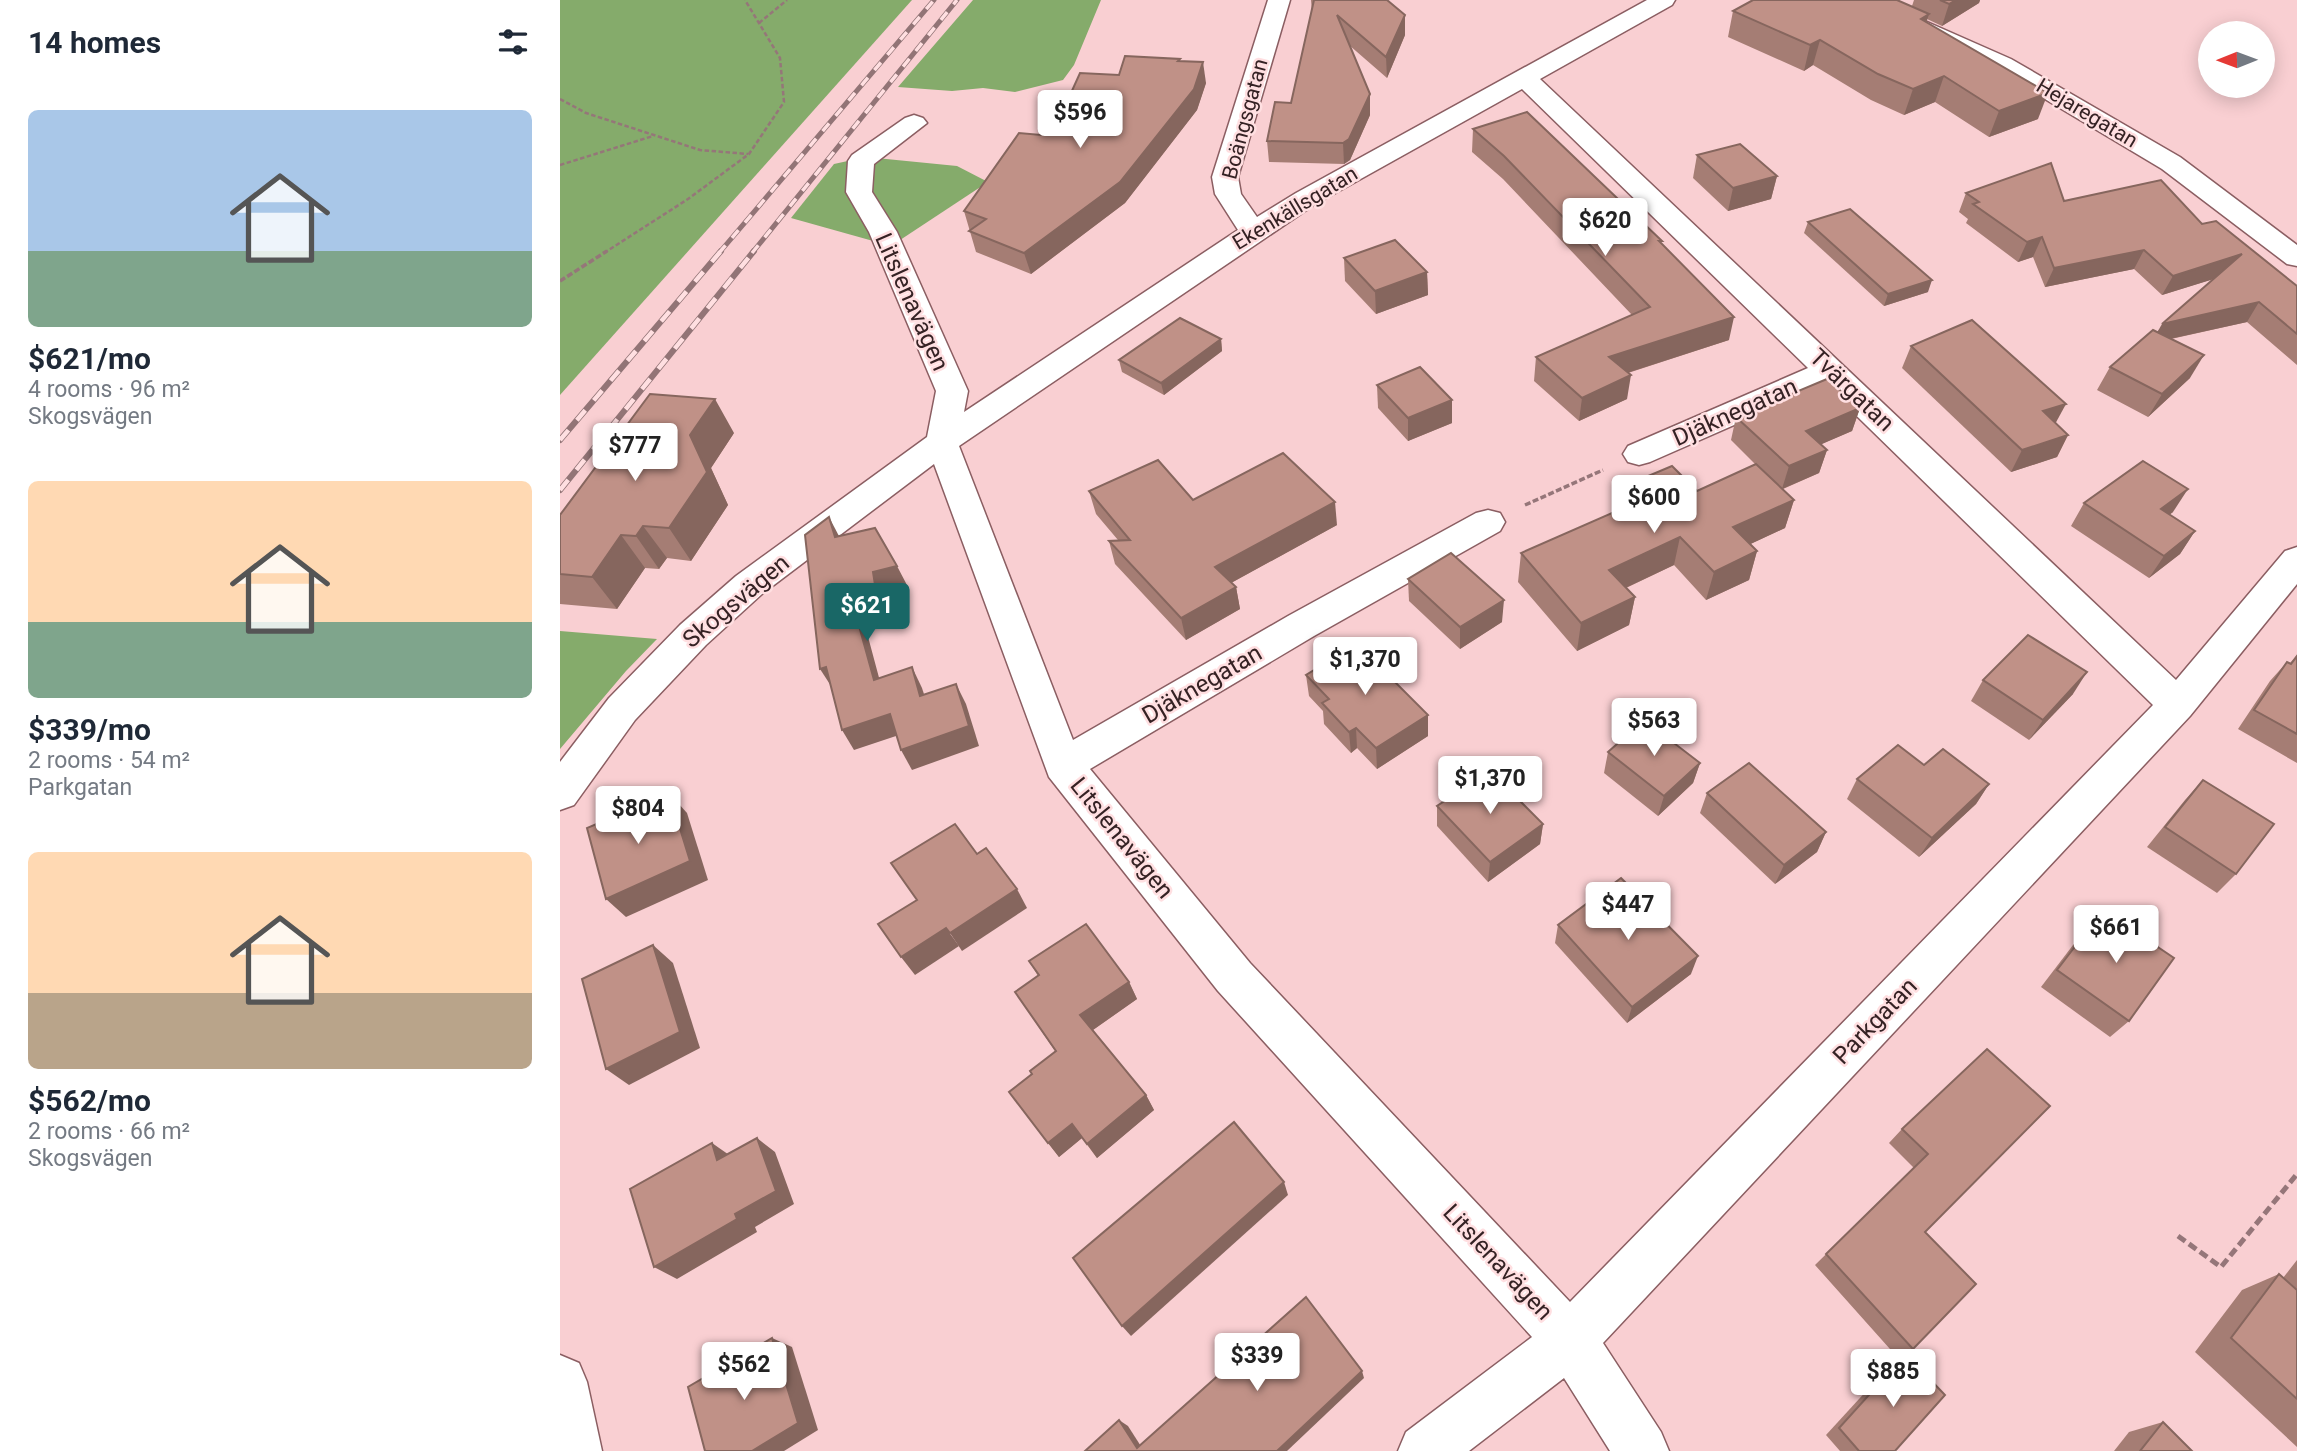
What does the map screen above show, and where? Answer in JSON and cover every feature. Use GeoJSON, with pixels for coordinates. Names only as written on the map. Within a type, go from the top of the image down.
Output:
{"type":"FeatureCollection","features":[{"type":"Feature","properties":{"kind":"street","name":"Boängsgatan"},"geometry":{"type":"LineString","coordinates":[[1253,232],[1228,194],[1226,177],[1279,0]]}},
{"type":"Feature","properties":{"kind":"street","name":"Ekenkällsgatan"},"geometry":{"type":"LineString","coordinates":[[942,442],[1253,232],[1664,0]]}},
{"type":"Feature","properties":{"kind":"street","name":"Hejaregatan"},"geometry":{"type":"LineString","coordinates":[[1858,0],[2003,64],[2171,163],[2297,258]]}},
{"type":"Feature","properties":{"kind":"street","name":"Tvärgatan"},"geometry":{"type":"LineString","coordinates":[[1524,77],[2177,705]]}},
{"type":"Feature","properties":{"kind":"street","name":"Litslenavägen"},"geometry":{"type":"LineString","coordinates":[[914,123],[861,162],[859,192],[883,232],[952,391],[942,442],[1063,765],[1234,977],[1570,1340],[1642,1451]]}},
{"type":"Feature","properties":{"kind":"street","name":"Djäknegatan"},"geometry":{"type":"LineString","coordinates":[[1639,454],[1831,370]]}},
{"type":"Feature","properties":{"kind":"street","name":"Skogsvägen"},"geometry":{"type":"LineString","coordinates":[[560,793],[622,709],[693,635],[749,585],[942,442]]}},
{"type":"Feature","properties":{"kind":"street","name":"Djäknegatan"},"geometry":{"type":"LineString","coordinates":[[1063,765],[1301,626],[1488,522]]}},
{"type":"Feature","properties":{"kind":"street","name":"Parkgatan"},"geometry":{"type":"LineString","coordinates":[[1425,1451],[1570,1340],[2177,705],[2297,560]]}},
{"type":"Feature","properties":{"kind":"street"},"geometry":{"type":"LineString","coordinates":[[560,1382],[575,1451]]}},
{"type":"Feature","properties":{"kind":"path"},"geometry":{"type":"LineString","coordinates":[[560,281],[688,199],[748,154],[785,102],[780,58],[745,0]]}},
{"type":"Feature","properties":{"kind":"path"},"geometry":{"type":"LineString","coordinates":[[759,23],[787,0]]}},
{"type":"Feature","properties":{"kind":"path"},"geometry":{"type":"LineString","coordinates":[[560,99],[586,113],[700,150],[748,154]]}},
{"type":"Feature","properties":{"kind":"path"},"geometry":{"type":"LineString","coordinates":[[560,165],[654,135]]}},
{"type":"Feature","properties":{"kind":"path"},"geometry":{"type":"LineString","coordinates":[[1488,522],[1639,454]]}},
{"type":"Feature","properties":{"kind":"path"},"geometry":{"type":"LineString","coordinates":[[2178,1236],[2221,1267],[2297,1174]]}},
{"type":"Feature","properties":{"kind":"green space"},"geometry":{"type":"Polygon","coordinates":[[[560,0],[912,0],[560,395],[560,0]]]}},
{"type":"Feature","properties":{"kind":"green space"},"geometry":{"type":"Polygon","coordinates":[[[973,0],[1101,0],[1074,65],[1063,80],[1015,92],[983,88],[952,91],[898,87],[973,0]]]}},
{"type":"Feature","properties":{"kind":"green space"},"geometry":{"type":"Polygon","coordinates":[[[866,157],[957,166],[988,182],[891,246],[791,218],[834,164],[866,157]]]}},
{"type":"Feature","properties":{"kind":"green space"},"geometry":{"type":"Polygon","coordinates":[[[560,631],[657,639],[560,749],[560,631]]]}},
{"type":"Feature","properties":{"kind":"building"},"geometry":{"type":"Polygon","coordinates":[[[1314,0],[1387,0],[1405,15],[1386,57],[1337,15],[1370,94],[1349,139],[1343,143],[1267,141],[1275,102],[1291,103],[1314,0]]]}},
{"type":"Feature","properties":{"kind":"building"},"geometry":{"type":"Polygon","coordinates":[[[1753,0],[1897,0],[1929,14],[1921,19],[2048,93],[1999,111],[1944,76],[1913,89],[1878,74],[1820,40],[1810,45],[1733,11],[1753,0]]]}},
{"type":"Feature","properties":{"kind":"building"},"geometry":{"type":"Polygon","coordinates":[[[1940,0],[1956,0],[1949,4],[1940,0]]]}},
{"type":"Feature","properties":{"kind":"building"},"geometry":{"type":"Polygon","coordinates":[[[1125,56],[1203,62],[1194,89],[1120,182],[1024,253],[969,231],[986,219],[964,211],[1019,133],[1041,135],[1061,93],[1071,93],[1080,73],[1119,75],[1125,56]]]}},
{"type":"Feature","properties":{"kind":"building"},"geometry":{"type":"Polygon","coordinates":[[[1527,112],[1662,241],[1659,241],[1734,317],[1609,357],[1631,375],[1582,398],[1536,357],[1650,307],[1504,156],[1473,129],[1527,112]]]}},
{"type":"Feature","properties":{"kind":"building"},"geometry":{"type":"Polygon","coordinates":[[[1740,144],[1777,176],[1733,188],[1697,155],[1740,144]]]}},
{"type":"Feature","properties":{"kind":"building"},"geometry":{"type":"Polygon","coordinates":[[[2051,163],[2064,201],[2161,180],[2202,224],[2216,221],[2297,286],[2297,334],[2259,302],[2162,324],[2242,254],[2173,276],[2144,250],[2054,268],[2042,237],[2027,242],[1973,204],[1979,202],[1966,193],[2051,163]]]}},
{"type":"Feature","properties":{"kind":"building"},"geometry":{"type":"Polygon","coordinates":[[[1850,209],[1932,280],[1888,294],[1808,222],[1850,209]]]}},
{"type":"Feature","properties":{"kind":"building"},"geometry":{"type":"Polygon","coordinates":[[[1395,240],[1427,272],[1375,291],[1344,258],[1395,240]]]}},
{"type":"Feature","properties":{"kind":"building"},"geometry":{"type":"Polygon","coordinates":[[[1180,318],[1221,339],[1161,383],[1119,360],[1180,318]]]}},
{"type":"Feature","properties":{"kind":"building"},"geometry":{"type":"Polygon","coordinates":[[[1972,320],[2066,404],[2043,411],[2068,435],[2022,450],[1911,346],[1972,320]]]}},
{"type":"Feature","properties":{"kind":"building"},"geometry":{"type":"Polygon","coordinates":[[[2153,330],[2204,355],[2162,394],[2110,367],[2153,330]]]}},
{"type":"Feature","properties":{"kind":"building"},"geometry":{"type":"Polygon","coordinates":[[[1420,367],[1452,400],[1408,418],[1377,385],[1420,367]]]}},
{"type":"Feature","properties":{"kind":"building"},"geometry":{"type":"Polygon","coordinates":[[[1827,379],[1860,408],[1806,431],[1827,450],[1789,466],[1736,417],[1827,379]]]}},
{"type":"Feature","properties":{"kind":"building"},"geometry":{"type":"Polygon","coordinates":[[[650,394],[715,399],[690,435],[707,472],[669,528],[643,526],[636,536],[621,535],[592,577],[560,574],[560,515],[650,394]]]}},
{"type":"Feature","properties":{"kind":"building"},"geometry":{"type":"Polygon","coordinates":[[[1283,453],[1335,502],[1215,567],[1236,587],[1181,618],[1109,541],[1130,540],[1089,491],[1158,460],[1193,500],[1283,453]]]}},
{"type":"Feature","properties":{"kind":"building"},"geometry":{"type":"Polygon","coordinates":[[[2143,461],[2188,489],[2161,509],[2195,531],[2164,556],[2084,503],[2143,461]]]}},
{"type":"Feature","properties":{"kind":"building"},"geometry":{"type":"Polygon","coordinates":[[[1756,464],[1794,500],[1733,527],[1757,551],[1714,572],[1680,537],[1609,570],[1635,597],[1581,623],[1521,553],[1644,499],[1629,484],[1672,466],[1697,491],[1756,464]]]}},
{"type":"Feature","properties":{"kind":"building"},"geometry":{"type":"Polygon","coordinates":[[[829,517],[835,537],[875,528],[897,566],[873,572],[876,591],[851,597],[874,680],[912,667],[920,696],[956,684],[969,726],[901,750],[890,714],[842,730],[826,667],[820,669],[805,535],[829,517]]]}},
{"type":"Feature","properties":{"kind":"building"},"geometry":{"type":"Polygon","coordinates":[[[1451,553],[1504,600],[1460,627],[1408,579],[1451,553]]]}},
{"type":"Feature","properties":{"kind":"building"},"geometry":{"type":"Polygon","coordinates":[[[2028,635],[2087,672],[2043,720],[1983,680],[2028,635]]]}},
{"type":"Feature","properties":{"kind":"building"},"geometry":{"type":"Polygon","coordinates":[[[1357,644],[1428,715],[1376,748],[1356,728],[1349,732],[1322,703],[1329,699],[1306,675],[1357,644]]]}},
{"type":"Feature","properties":{"kind":"building"},"geometry":{"type":"Polygon","coordinates":[[[2297,656],[2297,734],[2254,710],[2287,662],[2291,664],[2297,656]]]}},
{"type":"Feature","properties":{"kind":"building"},"geometry":{"type":"Polygon","coordinates":[[[1644,720],[1700,763],[1664,796],[1608,752],[1644,720]]]}},
{"type":"Feature","properties":{"kind":"building"},"geometry":{"type":"Polygon","coordinates":[[[1898,745],[1924,765],[1943,749],[1989,784],[1932,838],[1857,779],[1898,745]]]}},
{"type":"Feature","properties":{"kind":"building"},"geometry":{"type":"Polygon","coordinates":[[[1749,763],[1826,832],[1784,865],[1707,793],[1749,763]]]}},
{"type":"Feature","properties":{"kind":"building"},"geometry":{"type":"Polygon","coordinates":[[[1490,771],[1543,824],[1490,862],[1437,806],[1490,771]]]}},
{"type":"Feature","properties":{"kind":"building"},"geometry":{"type":"Polygon","coordinates":[[[2203,780],[2274,824],[2236,874],[2165,827],[2203,780]]]}},
{"type":"Feature","properties":{"kind":"building"},"geometry":{"type":"Polygon","coordinates":[[[669,793],[690,861],[606,899],[587,828],[669,793]]]}},
{"type":"Feature","properties":{"kind":"building"},"geometry":{"type":"Polygon","coordinates":[[[955,824],[977,854],[986,848],[1017,889],[950,933],[946,928],[901,957],[878,924],[917,900],[891,863],[955,824]]]}},
{"type":"Feature","properties":{"kind":"building"},"geometry":{"type":"Polygon","coordinates":[[[1621,878],[1698,956],[1632,1007],[1558,925],[1621,878]]]}},
{"type":"Feature","properties":{"kind":"building"},"geometry":{"type":"Polygon","coordinates":[[[2103,910],[2174,958],[2129,1021],[2057,970],[2103,910]]]}},
{"type":"Feature","properties":{"kind":"building"},"geometry":{"type":"Polygon","coordinates":[[[1086,924],[1129,982],[1080,1015],[1146,1095],[1087,1144],[1072,1124],[1048,1143],[1009,1092],[1056,1051],[1015,992],[1039,975],[1029,961],[1086,924]]]}},
{"type":"Feature","properties":{"kind":"building"},"geometry":{"type":"Polygon","coordinates":[[[653,945],[680,1032],[606,1069],[582,979],[653,945]]]}},
{"type":"Feature","properties":{"kind":"building"},"geometry":{"type":"Polygon","coordinates":[[[1987,1049],[2050,1106],[1925,1232],[1976,1284],[1913,1349],[1826,1254],[1928,1154],[1902,1129],[1987,1049]]]}},
{"type":"Feature","properties":{"kind":"building"},"geometry":{"type":"Polygon","coordinates":[[[1234,1122],[1284,1182],[1122,1326],[1073,1258],[1234,1122]]]}},
{"type":"Feature","properties":{"kind":"building"},"geometry":{"type":"Polygon","coordinates":[[[757,1138],[776,1191],[735,1214],[737,1219],[654,1267],[630,1189],[712,1143],[717,1160],[757,1138]]]}},
{"type":"Feature","properties":{"kind":"building"},"geometry":{"type":"Polygon","coordinates":[[[2279,1274],[2297,1290],[2297,1399],[2231,1338],[2279,1274]]]}},
{"type":"Feature","properties":{"kind":"building"},"geometry":{"type":"Polygon","coordinates":[[[1306,1297],[1362,1371],[1277,1451],[1085,1451],[1119,1420],[1137,1448],[1306,1297]]]}},
{"type":"Feature","properties":{"kind":"building"},"geometry":{"type":"Polygon","coordinates":[[[772,1338],[798,1423],[752,1451],[705,1451],[688,1387],[772,1338]]]}},
{"type":"Feature","properties":{"kind":"building"},"geometry":{"type":"Polygon","coordinates":[[[1906,1354],[1945,1395],[1895,1451],[1859,1451],[1839,1428],[1906,1354]]]}},
{"type":"Feature","properties":{"kind":"building"},"geometry":{"type":"Polygon","coordinates":[[[2163,1422],[2192,1451],[2140,1451],[2163,1422]]]}},
{"type":"Feature","properties":{"kind":"railway"},"geometry":{"type":"LineString","coordinates":[[719,253],[934,0]]}},
{"type":"Feature","properties":{"kind":"railway"},"geometry":{"type":"LineString","coordinates":[[752,253],[957,0]]}},
{"type":"Feature","properties":{"kind":"railway"},"geometry":{"type":"LineString","coordinates":[[560,440],[721,251]]}},
{"type":"Feature","properties":{"kind":"railway"},"geometry":{"type":"LineString","coordinates":[[560,490],[754,251]]}}]}
